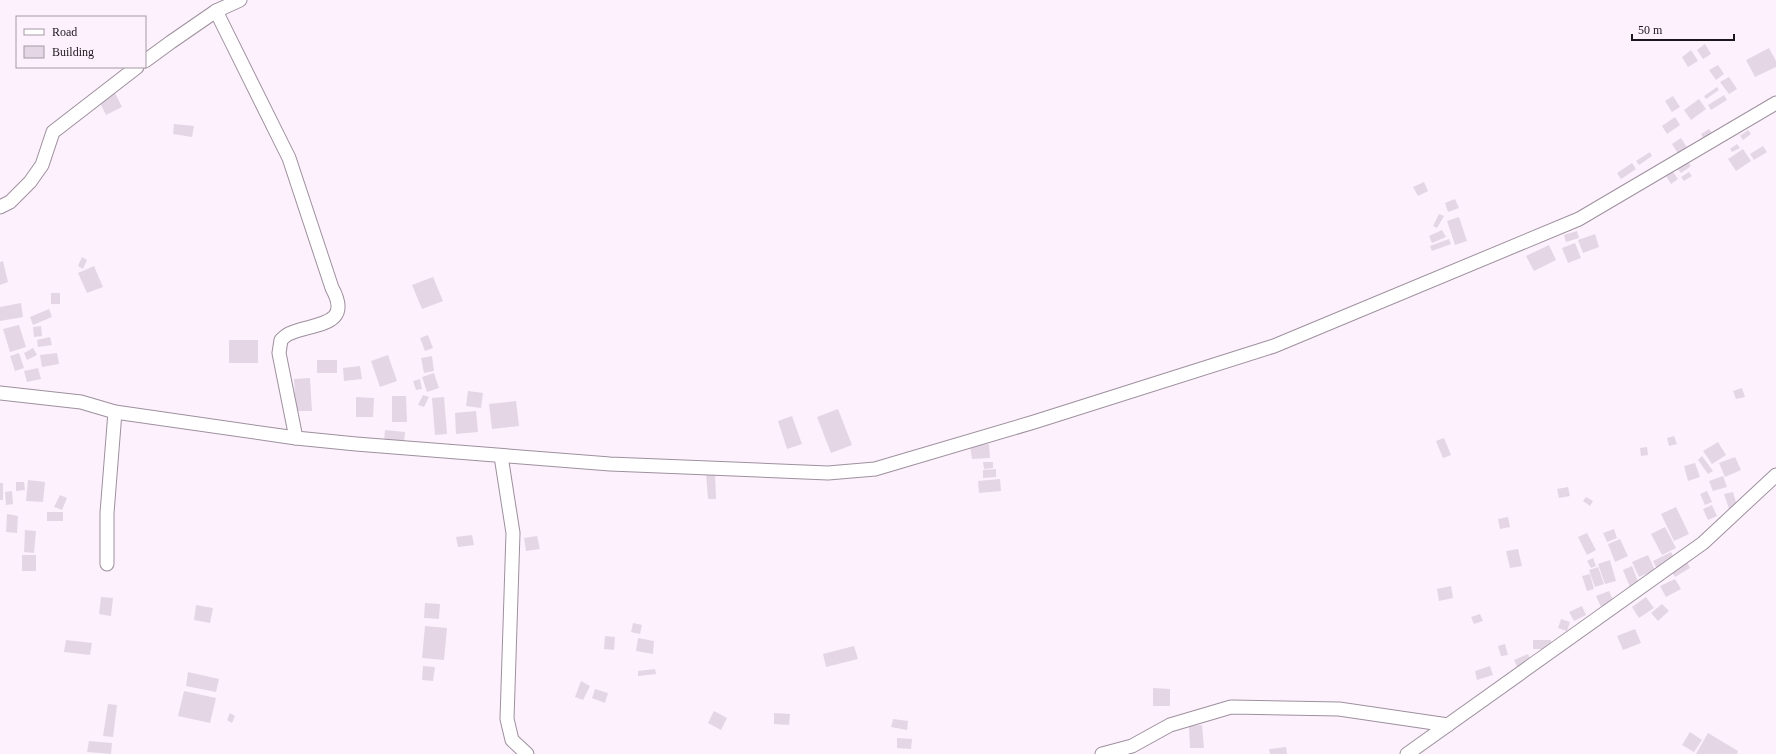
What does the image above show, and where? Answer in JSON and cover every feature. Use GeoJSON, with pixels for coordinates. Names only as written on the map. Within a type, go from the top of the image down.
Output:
{"type":"FeatureCollection","features":[{"type":"Feature","properties":{"kind":"street"},"geometry":{"type":"LineString","coordinates":[[146,60],[216,11],[240,0]]}},
{"type":"Feature","properties":{"kind":"street"},"geometry":{"type":"LineString","coordinates":[[216,11],[289,158],[332,288],[338,298],[338,311],[331,321],[290,333],[281,340],[279,353],[296,438]]}},
{"type":"Feature","properties":{"kind":"street"},"geometry":{"type":"LineString","coordinates":[[0,207],[10,202],[34,177],[42,165],[53,132],[136,68]]}},
{"type":"Feature","properties":{"kind":"street"},"geometry":{"type":"LineString","coordinates":[[0,393],[81,402],[115,412],[296,438],[356,444],[610,464],[828,473],[875,469],[1034,422],[1274,346],[1580,219],[1776,103]]}},
{"type":"Feature","properties":{"kind":"street"},"geometry":{"type":"LineString","coordinates":[[107,564],[107,513],[115,412]]}},
{"type":"Feature","properties":{"kind":"street"},"geometry":{"type":"LineString","coordinates":[[501,456],[513,533],[507,719],[512,740],[526,754]]}},
{"type":"Feature","properties":{"kind":"street"},"geometry":{"type":"LineString","coordinates":[[1407,754],[1703,543],[1776,475]]}},
{"type":"Feature","properties":{"kind":"street"},"geometry":{"type":"LineString","coordinates":[[1102,754],[1132,746],[1170,725],[1231,707],[1339,709],[1448,725]]}},
{"type":"Feature","properties":{"kind":"building"},"geometry":{"type":"Polygon","coordinates":[[[1705,44],[1711,54],[1703,59],[1697,50],[1705,44]]]}},
{"type":"Feature","properties":{"kind":"building"},"geometry":{"type":"Polygon","coordinates":[[[1769,48],[1776,61],[1776,67],[1755,77],[1746,60],[1769,48]]]}},
{"type":"Feature","properties":{"kind":"building"},"geometry":{"type":"Polygon","coordinates":[[[1691,50],[1698,61],[1688,67],[1682,57],[1691,50]]]}},
{"type":"Feature","properties":{"kind":"building"},"geometry":{"type":"Polygon","coordinates":[[[1718,65],[1724,74],[1716,80],[1709,70],[1718,65]]]}},
{"type":"Feature","properties":{"kind":"building"},"geometry":{"type":"Polygon","coordinates":[[[1729,77],[1737,89],[1729,94],[1720,82],[1729,77]]]}},
{"type":"Feature","properties":{"kind":"building"},"geometry":{"type":"Polygon","coordinates":[[[1717,87],[1719,90],[1706,99],[1704,96],[1717,87]]]}},
{"type":"Feature","properties":{"kind":"building"},"geometry":{"type":"Polygon","coordinates":[[[115,93],[122,107],[106,115],[99,101],[115,93]]]}},
{"type":"Feature","properties":{"kind":"building"},"geometry":{"type":"Polygon","coordinates":[[[1724,95],[1727,100],[1711,110],[1708,105],[1724,95]]]}},
{"type":"Feature","properties":{"kind":"building"},"geometry":{"type":"Polygon","coordinates":[[[1673,96],[1680,107],[1672,112],[1665,101],[1673,96]]]}},
{"type":"Feature","properties":{"kind":"building"},"geometry":{"type":"Polygon","coordinates":[[[1699,99],[1706,109],[1691,120],[1684,110],[1699,99]]]}},
{"type":"Feature","properties":{"kind":"building"},"geometry":{"type":"Polygon","coordinates":[[[1675,117],[1680,125],[1667,134],[1662,126],[1675,117]]]}},
{"type":"Feature","properties":{"kind":"building"},"geometry":{"type":"Polygon","coordinates":[[[174,124],[194,126],[192,137],[173,134],[174,124]]]}},
{"type":"Feature","properties":{"kind":"building"},"geometry":{"type":"Polygon","coordinates":[[[1709,129],[1714,135],[1705,141],[1701,134],[1709,129]]]}},
{"type":"Feature","properties":{"kind":"building"},"geometry":{"type":"Polygon","coordinates":[[[1748,130],[1751,134],[1743,140],[1740,136],[1748,130]]]}},
{"type":"Feature","properties":{"kind":"building"},"geometry":{"type":"Polygon","coordinates":[[[1681,138],[1688,149],[1679,155],[1672,144],[1681,138]]]}},
{"type":"Feature","properties":{"kind":"building"},"geometry":{"type":"Polygon","coordinates":[[[1737,144],[1740,148],[1732,152],[1730,149],[1737,144]]]}},
{"type":"Feature","properties":{"kind":"building"},"geometry":{"type":"Polygon","coordinates":[[[1763,146],[1767,152],[1754,160],[1750,154],[1763,146]]]}},
{"type":"Feature","properties":{"kind":"building"},"geometry":{"type":"Polygon","coordinates":[[[1743,149],[1751,161],[1736,171],[1728,159],[1743,149]]]}},
{"type":"Feature","properties":{"kind":"building"},"geometry":{"type":"Polygon","coordinates":[[[1650,152],[1652,156],[1639,165],[1636,161],[1650,152]]]}},
{"type":"Feature","properties":{"kind":"building"},"geometry":{"type":"Polygon","coordinates":[[[1688,162],[1691,166],[1681,173],[1678,169],[1688,162]]]}},
{"type":"Feature","properties":{"kind":"building"},"geometry":{"type":"Polygon","coordinates":[[[1632,163],[1636,169],[1621,179],[1617,173],[1632,163]]]}},
{"type":"Feature","properties":{"kind":"building"},"geometry":{"type":"Polygon","coordinates":[[[1673,172],[1678,179],[1671,184],[1666,176],[1673,172]]]}},
{"type":"Feature","properties":{"kind":"building"},"geometry":{"type":"Polygon","coordinates":[[[1689,172],[1692,176],[1684,181],[1681,177],[1689,172]]]}},
{"type":"Feature","properties":{"kind":"building"},"geometry":{"type":"Polygon","coordinates":[[[1424,182],[1428,191],[1418,196],[1413,187],[1424,182]]]}},
{"type":"Feature","properties":{"kind":"building"},"geometry":{"type":"Polygon","coordinates":[[[1455,199],[1459,208],[1448,212],[1445,203],[1455,199]]]}},
{"type":"Feature","properties":{"kind":"building"},"geometry":{"type":"Polygon","coordinates":[[[1439,214],[1444,216],[1437,228],[1433,226],[1439,214]]]}},
{"type":"Feature","properties":{"kind":"building"},"geometry":{"type":"Polygon","coordinates":[[[1459,217],[1467,241],[1455,245],[1447,221],[1459,217]]]}},
{"type":"Feature","properties":{"kind":"building"},"geometry":{"type":"Polygon","coordinates":[[[1442,230],[1446,237],[1432,243],[1429,236],[1442,230]]]}},
{"type":"Feature","properties":{"kind":"building"},"geometry":{"type":"Polygon","coordinates":[[[1577,231],[1579,238],[1566,242],[1564,235],[1577,231]]]}},
{"type":"Feature","properties":{"kind":"building"},"geometry":{"type":"Polygon","coordinates":[[[1595,234],[1599,247],[1583,253],[1578,240],[1595,234]]]}},
{"type":"Feature","properties":{"kind":"building"},"geometry":{"type":"Polygon","coordinates":[[[1449,239],[1451,244],[1432,251],[1430,246],[1449,239]]]}},
{"type":"Feature","properties":{"kind":"building"},"geometry":{"type":"Polygon","coordinates":[[[1575,243],[1581,258],[1568,263],[1562,248],[1575,243]]]}},
{"type":"Feature","properties":{"kind":"building"},"geometry":{"type":"Polygon","coordinates":[[[1549,245],[1556,260],[1534,271],[1526,256],[1549,245]]]}},
{"type":"Feature","properties":{"kind":"building"},"geometry":{"type":"Polygon","coordinates":[[[82,257],[87,260],[83,269],[78,266],[82,257]]]}},
{"type":"Feature","properties":{"kind":"building"},"geometry":{"type":"Polygon","coordinates":[[[3,261],[8,282],[0,285],[0,262],[3,261]]]}},
{"type":"Feature","properties":{"kind":"building"},"geometry":{"type":"Polygon","coordinates":[[[94,266],[103,287],[87,293],[78,273],[94,266]]]}},
{"type":"Feature","properties":{"kind":"building"},"geometry":{"type":"Polygon","coordinates":[[[433,277],[443,301],[422,309],[412,285],[433,277]]]}},
{"type":"Feature","properties":{"kind":"building"},"geometry":{"type":"Polygon","coordinates":[[[51,293],[60,293],[60,304],[51,304],[51,293]]]}},
{"type":"Feature","properties":{"kind":"building"},"geometry":{"type":"Polygon","coordinates":[[[21,303],[23,317],[0,321],[0,307],[21,303]]]}},
{"type":"Feature","properties":{"kind":"building"},"geometry":{"type":"Polygon","coordinates":[[[49,309],[52,317],[33,325],[30,317],[49,309]]]}},
{"type":"Feature","properties":{"kind":"building"},"geometry":{"type":"Polygon","coordinates":[[[19,325],[26,347],[10,352],[3,329],[19,325]]]}},
{"type":"Feature","properties":{"kind":"building"},"geometry":{"type":"Polygon","coordinates":[[[41,326],[42,336],[34,337],[33,327],[41,326]]]}},
{"type":"Feature","properties":{"kind":"building"},"geometry":{"type":"Polygon","coordinates":[[[428,335],[433,348],[425,351],[420,338],[428,335]]]}},
{"type":"Feature","properties":{"kind":"building"},"geometry":{"type":"Polygon","coordinates":[[[50,337],[52,345],[38,347],[37,340],[50,337]]]}},
{"type":"Feature","properties":{"kind":"building"},"geometry":{"type":"Polygon","coordinates":[[[229,340],[258,340],[258,363],[229,363],[229,340]]]}},
{"type":"Feature","properties":{"kind":"building"},"geometry":{"type":"Polygon","coordinates":[[[33,348],[37,355],[27,360],[24,353],[33,348]]]}},
{"type":"Feature","properties":{"kind":"building"},"geometry":{"type":"Polygon","coordinates":[[[19,353],[24,368],[15,371],[10,356],[19,353]]]}},
{"type":"Feature","properties":{"kind":"building"},"geometry":{"type":"Polygon","coordinates":[[[57,353],[59,364],[42,367],[40,355],[57,353]]]}},
{"type":"Feature","properties":{"kind":"building"},"geometry":{"type":"Polygon","coordinates":[[[388,355],[397,381],[380,387],[371,361],[388,355]]]}},
{"type":"Feature","properties":{"kind":"building"},"geometry":{"type":"Polygon","coordinates":[[[432,356],[434,371],[424,373],[421,358],[432,356]]]}},
{"type":"Feature","properties":{"kind":"building"},"geometry":{"type":"Polygon","coordinates":[[[317,360],[337,360],[337,373],[317,373],[317,360]]]}},
{"type":"Feature","properties":{"kind":"building"},"geometry":{"type":"Polygon","coordinates":[[[360,366],[362,379],[344,381],[343,368],[360,366]]]}},
{"type":"Feature","properties":{"kind":"building"},"geometry":{"type":"Polygon","coordinates":[[[38,368],[41,379],[27,382],[24,371],[38,368]]]}},
{"type":"Feature","properties":{"kind":"building"},"geometry":{"type":"Polygon","coordinates":[[[434,373],[439,388],[427,392],[422,377],[434,373]]]}},
{"type":"Feature","properties":{"kind":"building"},"geometry":{"type":"Polygon","coordinates":[[[310,378],[312,411],[296,411],[294,379],[310,378]]]}},
{"type":"Feature","properties":{"kind":"building"},"geometry":{"type":"Polygon","coordinates":[[[420,379],[422,389],[416,390],[413,381],[420,379]]]}},
{"type":"Feature","properties":{"kind":"building"},"geometry":{"type":"Polygon","coordinates":[[[1742,388],[1745,397],[1736,399],[1733,391],[1742,388]]]}},
{"type":"Feature","properties":{"kind":"building"},"geometry":{"type":"Polygon","coordinates":[[[468,391],[483,393],[481,408],[466,406],[468,391]]]}},
{"type":"Feature","properties":{"kind":"building"},"geometry":{"type":"Polygon","coordinates":[[[423,395],[429,397],[424,407],[418,405],[423,395]]]}},
{"type":"Feature","properties":{"kind":"building"},"geometry":{"type":"Polygon","coordinates":[[[392,396],[406,396],[407,422],[392,422],[392,396]]]}},
{"type":"Feature","properties":{"kind":"building"},"geometry":{"type":"Polygon","coordinates":[[[356,397],[374,398],[373,417],[356,417],[356,397]]]}},
{"type":"Feature","properties":{"kind":"building"},"geometry":{"type":"Polygon","coordinates":[[[444,397],[447,434],[435,435],[432,398],[444,397]]]}},
{"type":"Feature","properties":{"kind":"building"},"geometry":{"type":"Polygon","coordinates":[[[516,401],[519,426],[492,429],[489,404],[516,401]]]}},
{"type":"Feature","properties":{"kind":"building"},"geometry":{"type":"Polygon","coordinates":[[[838,409],[852,445],[831,453],[817,417],[838,409]]]}},
{"type":"Feature","properties":{"kind":"building"},"geometry":{"type":"Polygon","coordinates":[[[476,411],[478,432],[456,434],[455,413],[476,411]]]}},
{"type":"Feature","properties":{"kind":"building"},"geometry":{"type":"Polygon","coordinates":[[[792,416],[802,444],[787,449],[778,421],[792,416]]]}},
{"type":"Feature","properties":{"kind":"building"},"geometry":{"type":"Polygon","coordinates":[[[385,430],[405,432],[404,442],[384,441],[385,430]]]}},
{"type":"Feature","properties":{"kind":"building"},"geometry":{"type":"Polygon","coordinates":[[[1674,436],[1677,444],[1669,446],[1667,438],[1674,436]]]}},
{"type":"Feature","properties":{"kind":"building"},"geometry":{"type":"Polygon","coordinates":[[[1444,438],[1451,455],[1443,458],[1436,441],[1444,438]]]}},
{"type":"Feature","properties":{"kind":"building"},"geometry":{"type":"Polygon","coordinates":[[[1718,442],[1726,455],[1712,464],[1703,451],[1718,442]]]}},
{"type":"Feature","properties":{"kind":"building"},"geometry":{"type":"Polygon","coordinates":[[[989,444],[990,458],[972,459],[970,446],[989,444]]]}},
{"type":"Feature","properties":{"kind":"building"},"geometry":{"type":"Polygon","coordinates":[[[1647,447],[1648,455],[1641,456],[1640,448],[1647,447]]]}},
{"type":"Feature","properties":{"kind":"building"},"geometry":{"type":"Polygon","coordinates":[[[1702,456],[1713,471],[1708,474],[1698,460],[1702,456]]]}},
{"type":"Feature","properties":{"kind":"building"},"geometry":{"type":"Polygon","coordinates":[[[1735,457],[1741,470],[1725,477],[1719,463],[1735,457]]]}},
{"type":"Feature","properties":{"kind":"building"},"geometry":{"type":"Polygon","coordinates":[[[983,462],[993,462],[993,468],[984,469],[983,462]]]}},
{"type":"Feature","properties":{"kind":"building"},"geometry":{"type":"Polygon","coordinates":[[[1695,463],[1700,477],[1688,481],[1684,466],[1695,463]]]}},
{"type":"Feature","properties":{"kind":"building"},"geometry":{"type":"Polygon","coordinates":[[[996,469],[996,477],[983,478],[983,470],[996,469]]]}},
{"type":"Feature","properties":{"kind":"building"},"geometry":{"type":"Polygon","coordinates":[[[715,472],[716,499],[708,499],[706,473],[715,472]]]}},
{"type":"Feature","properties":{"kind":"building"},"geometry":{"type":"Polygon","coordinates":[[[1723,476],[1727,487],[1713,491],[1709,481],[1723,476]]]}},
{"type":"Feature","properties":{"kind":"building"},"geometry":{"type":"Polygon","coordinates":[[[1000,479],[1001,491],[979,493],[978,481],[1000,479]]]}},
{"type":"Feature","properties":{"kind":"building"},"geometry":{"type":"Polygon","coordinates":[[[28,480],[45,482],[43,502],[26,501],[28,480]]]}},
{"type":"Feature","properties":{"kind":"building"},"geometry":{"type":"Polygon","coordinates":[[[16,482],[24,482],[25,490],[16,491],[16,482]]]}},
{"type":"Feature","properties":{"kind":"building"},"geometry":{"type":"Polygon","coordinates":[[[0,483],[3,483],[3,500],[0,500],[0,483]]]}},
{"type":"Feature","properties":{"kind":"building"},"geometry":{"type":"Polygon","coordinates":[[[1568,487],[1570,496],[1559,498],[1557,489],[1568,487]]]}},
{"type":"Feature","properties":{"kind":"building"},"geometry":{"type":"Polygon","coordinates":[[[12,491],[13,504],[6,505],[5,492],[12,491]]]}},
{"type":"Feature","properties":{"kind":"building"},"geometry":{"type":"Polygon","coordinates":[[[1707,491],[1712,502],[1705,505],[1700,494],[1707,491]]]}},
{"type":"Feature","properties":{"kind":"building"},"geometry":{"type":"Polygon","coordinates":[[[1733,492],[1737,506],[1729,509],[1724,494],[1733,492]]]}},
{"type":"Feature","properties":{"kind":"building"},"geometry":{"type":"Polygon","coordinates":[[[60,495],[67,498],[62,510],[54,507],[60,495]]]}},
{"type":"Feature","properties":{"kind":"building"},"geometry":{"type":"Polygon","coordinates":[[[1586,497],[1593,501],[1590,506],[1583,501],[1586,497]]]}},
{"type":"Feature","properties":{"kind":"building"},"geometry":{"type":"Polygon","coordinates":[[[1712,505],[1717,516],[1708,520],[1703,509],[1712,505]]]}},
{"type":"Feature","properties":{"kind":"building"},"geometry":{"type":"Polygon","coordinates":[[[1676,507],[1689,534],[1674,541],[1661,514],[1676,507]]]}},
{"type":"Feature","properties":{"kind":"building"},"geometry":{"type":"Polygon","coordinates":[[[47,512],[63,512],[63,521],[47,521],[47,512]]]}},
{"type":"Feature","properties":{"kind":"building"},"geometry":{"type":"Polygon","coordinates":[[[7,514],[18,516],[17,533],[6,532],[7,514]]]}},
{"type":"Feature","properties":{"kind":"building"},"geometry":{"type":"Polygon","coordinates":[[[1508,517],[1510,527],[1500,529],[1498,519],[1508,517]]]}},
{"type":"Feature","properties":{"kind":"building"},"geometry":{"type":"Polygon","coordinates":[[[1665,527],[1676,548],[1662,555],[1651,534],[1665,527]]]}},
{"type":"Feature","properties":{"kind":"building"},"geometry":{"type":"Polygon","coordinates":[[[1614,529],[1617,538],[1607,542],[1603,533],[1614,529]]]}},
{"type":"Feature","properties":{"kind":"building"},"geometry":{"type":"Polygon","coordinates":[[[25,530],[36,531],[34,553],[24,552],[25,530]]]}},
{"type":"Feature","properties":{"kind":"building"},"geometry":{"type":"Polygon","coordinates":[[[1587,533],[1596,550],[1587,555],[1578,537],[1587,533]]]}},
{"type":"Feature","properties":{"kind":"building"},"geometry":{"type":"Polygon","coordinates":[[[472,535],[474,545],[458,547],[456,537],[472,535]]]}},
{"type":"Feature","properties":{"kind":"building"},"geometry":{"type":"Polygon","coordinates":[[[537,536],[540,549],[526,551],[524,538],[537,536]]]}},
{"type":"Feature","properties":{"kind":"building"},"geometry":{"type":"Polygon","coordinates":[[[1620,539],[1628,556],[1615,562],[1608,544],[1620,539]]]}},
{"type":"Feature","properties":{"kind":"building"},"geometry":{"type":"Polygon","coordinates":[[[1518,549],[1522,566],[1510,568],[1506,551],[1518,549]]]}},
{"type":"Feature","properties":{"kind":"building"},"geometry":{"type":"Polygon","coordinates":[[[1671,552],[1675,560],[1657,569],[1653,561],[1671,552]]]}},
{"type":"Feature","properties":{"kind":"building"},"geometry":{"type":"Polygon","coordinates":[[[22,555],[36,555],[36,571],[22,571],[22,555]]]}},
{"type":"Feature","properties":{"kind":"building"},"geometry":{"type":"Polygon","coordinates":[[[1648,555],[1655,570],[1639,577],[1632,562],[1648,555]]]}},
{"type":"Feature","properties":{"kind":"building"},"geometry":{"type":"Polygon","coordinates":[[[1593,558],[1596,566],[1591,568],[1587,561],[1593,558]]]}},
{"type":"Feature","properties":{"kind":"building"},"geometry":{"type":"Polygon","coordinates":[[[1610,560],[1616,581],[1605,584],[1598,564],[1610,560]]]}},
{"type":"Feature","properties":{"kind":"building"},"geometry":{"type":"Polygon","coordinates":[[[1686,560],[1690,568],[1675,577],[1670,569],[1686,560]]]}},
{"type":"Feature","properties":{"kind":"building"},"geometry":{"type":"Polygon","coordinates":[[[1632,566],[1639,584],[1630,587],[1623,570],[1632,566]]]}},
{"type":"Feature","properties":{"kind":"building"},"geometry":{"type":"Polygon","coordinates":[[[1598,567],[1604,584],[1595,587],[1589,570],[1598,567]]]}},
{"type":"Feature","properties":{"kind":"building"},"geometry":{"type":"Polygon","coordinates":[[[1590,574],[1594,589],[1587,591],[1582,576],[1590,574]]]}},
{"type":"Feature","properties":{"kind":"building"},"geometry":{"type":"Polygon","coordinates":[[[1675,579],[1681,589],[1666,597],[1660,586],[1675,579]]]}},
{"type":"Feature","properties":{"kind":"building"},"geometry":{"type":"Polygon","coordinates":[[[1451,586],[1453,598],[1439,601],[1437,589],[1451,586]]]}},
{"type":"Feature","properties":{"kind":"building"},"geometry":{"type":"Polygon","coordinates":[[[1609,591],[1614,602],[1601,607],[1596,596],[1609,591]]]}},
{"type":"Feature","properties":{"kind":"building"},"geometry":{"type":"Polygon","coordinates":[[[101,597],[113,598],[111,616],[99,614],[101,597]]]}},
{"type":"Feature","properties":{"kind":"building"},"geometry":{"type":"Polygon","coordinates":[[[1646,597],[1654,608],[1639,618],[1632,607],[1646,597]]]}},
{"type":"Feature","properties":{"kind":"building"},"geometry":{"type":"Polygon","coordinates":[[[425,603],[440,604],[439,619],[424,618],[425,603]]]}},
{"type":"Feature","properties":{"kind":"building"},"geometry":{"type":"Polygon","coordinates":[[[1662,604],[1669,611],[1658,621],[1651,613],[1662,604]]]}},
{"type":"Feature","properties":{"kind":"building"},"geometry":{"type":"Polygon","coordinates":[[[196,605],[213,608],[210,623],[194,620],[196,605]]]}},
{"type":"Feature","properties":{"kind":"building"},"geometry":{"type":"Polygon","coordinates":[[[1582,606],[1586,615],[1574,621],[1569,612],[1582,606]]]}},
{"type":"Feature","properties":{"kind":"building"},"geometry":{"type":"Polygon","coordinates":[[[1480,614],[1483,621],[1474,624],[1471,617],[1480,614]]]}},
{"type":"Feature","properties":{"kind":"building"},"geometry":{"type":"Polygon","coordinates":[[[1561,619],[1570,622],[1567,631],[1558,628],[1561,619]]]}},
{"type":"Feature","properties":{"kind":"building"},"geometry":{"type":"Polygon","coordinates":[[[633,623],[642,625],[640,634],[631,632],[633,623]]]}},
{"type":"Feature","properties":{"kind":"building"},"geometry":{"type":"Polygon","coordinates":[[[425,626],[447,628],[444,660],[422,658],[425,626]]]}},
{"type":"Feature","properties":{"kind":"building"},"geometry":{"type":"Polygon","coordinates":[[[1635,629],[1641,643],[1623,650],[1617,636],[1635,629]]]}},
{"type":"Feature","properties":{"kind":"building"},"geometry":{"type":"Polygon","coordinates":[[[605,636],[615,637],[614,650],[604,649],[605,636]]]}},
{"type":"Feature","properties":{"kind":"building"},"geometry":{"type":"Polygon","coordinates":[[[638,638],[654,641],[653,654],[636,651],[638,638]]]}},
{"type":"Feature","properties":{"kind":"building"},"geometry":{"type":"Polygon","coordinates":[[[66,640],[92,643],[90,655],[64,652],[66,640]]]}},
{"type":"Feature","properties":{"kind":"building"},"geometry":{"type":"Polygon","coordinates":[[[1533,640],[1551,640],[1551,649],[1533,649],[1533,640]]]}},
{"type":"Feature","properties":{"kind":"building"},"geometry":{"type":"Polygon","coordinates":[[[1505,644],[1508,655],[1501,656],[1498,646],[1505,644]]]}},
{"type":"Feature","properties":{"kind":"building"},"geometry":{"type":"Polygon","coordinates":[[[854,646],[858,659],[826,667],[823,654],[854,646]]]}},
{"type":"Feature","properties":{"kind":"building"},"geometry":{"type":"Polygon","coordinates":[[[1528,654],[1532,663],[1518,669],[1514,660],[1528,654]]]}},
{"type":"Feature","properties":{"kind":"building"},"geometry":{"type":"Polygon","coordinates":[[[423,666],[435,667],[433,681],[422,680],[423,666]]]}},
{"type":"Feature","properties":{"kind":"building"},"geometry":{"type":"Polygon","coordinates":[[[1490,666],[1493,675],[1477,680],[1475,671],[1490,666]]]}},
{"type":"Feature","properties":{"kind":"building"},"geometry":{"type":"Polygon","coordinates":[[[655,669],[656,674],[638,676],[638,671],[655,669]]]}},
{"type":"Feature","properties":{"kind":"building"},"geometry":{"type":"Polygon","coordinates":[[[188,672],[219,679],[216,692],[186,686],[188,672]]]}},
{"type":"Feature","properties":{"kind":"building"},"geometry":{"type":"Polygon","coordinates":[[[581,681],[590,686],[583,700],[575,697],[581,681]]]}},
{"type":"Feature","properties":{"kind":"building"},"geometry":{"type":"Polygon","coordinates":[[[1153,688],[1170,689],[1170,706],[1153,706],[1153,688]]]}},
{"type":"Feature","properties":{"kind":"building"},"geometry":{"type":"Polygon","coordinates":[[[595,689],[608,693],[605,703],[592,698],[595,689]]]}},
{"type":"Feature","properties":{"kind":"building"},"geometry":{"type":"Polygon","coordinates":[[[184,691],[216,698],[210,723],[178,716],[184,691]]]}},
{"type":"Feature","properties":{"kind":"building"},"geometry":{"type":"Polygon","coordinates":[[[108,704],[117,705],[113,737],[103,736],[108,704]]]}},
{"type":"Feature","properties":{"kind":"building"},"geometry":{"type":"Polygon","coordinates":[[[714,711],[727,718],[721,730],[708,723],[714,711]]]}},
{"type":"Feature","properties":{"kind":"building"},"geometry":{"type":"Polygon","coordinates":[[[230,713],[235,716],[232,723],[227,720],[230,713]]]}},
{"type":"Feature","properties":{"kind":"building"},"geometry":{"type":"Polygon","coordinates":[[[774,713],[790,714],[789,725],[774,724],[774,713]]]}},
{"type":"Feature","properties":{"kind":"building"},"geometry":{"type":"Polygon","coordinates":[[[893,719],[908,721],[907,730],[891,727],[893,719]]]}},
{"type":"Feature","properties":{"kind":"building"},"geometry":{"type":"Polygon","coordinates":[[[1202,725],[1204,748],[1190,748],[1189,726],[1202,725]]]}},
{"type":"Feature","properties":{"kind":"building"},"geometry":{"type":"Polygon","coordinates":[[[1690,732],[1702,740],[1694,752],[1682,745],[1690,732]]]}},
{"type":"Feature","properties":{"kind":"building"},"geometry":{"type":"Polygon","coordinates":[[[1708,733],[1738,751],[1737,754],[1696,754],[1708,733]]]}},
{"type":"Feature","properties":{"kind":"building"},"geometry":{"type":"Polygon","coordinates":[[[897,738],[912,739],[911,749],[897,748],[897,738]]]}},
{"type":"Feature","properties":{"kind":"building"},"geometry":{"type":"Polygon","coordinates":[[[89,741],[112,743],[111,754],[87,752],[89,741]]]}},
{"type":"Feature","properties":{"kind":"building"},"geometry":{"type":"Polygon","coordinates":[[[1286,747],[1287,754],[1270,754],[1269,749],[1286,747]]]}}]}
